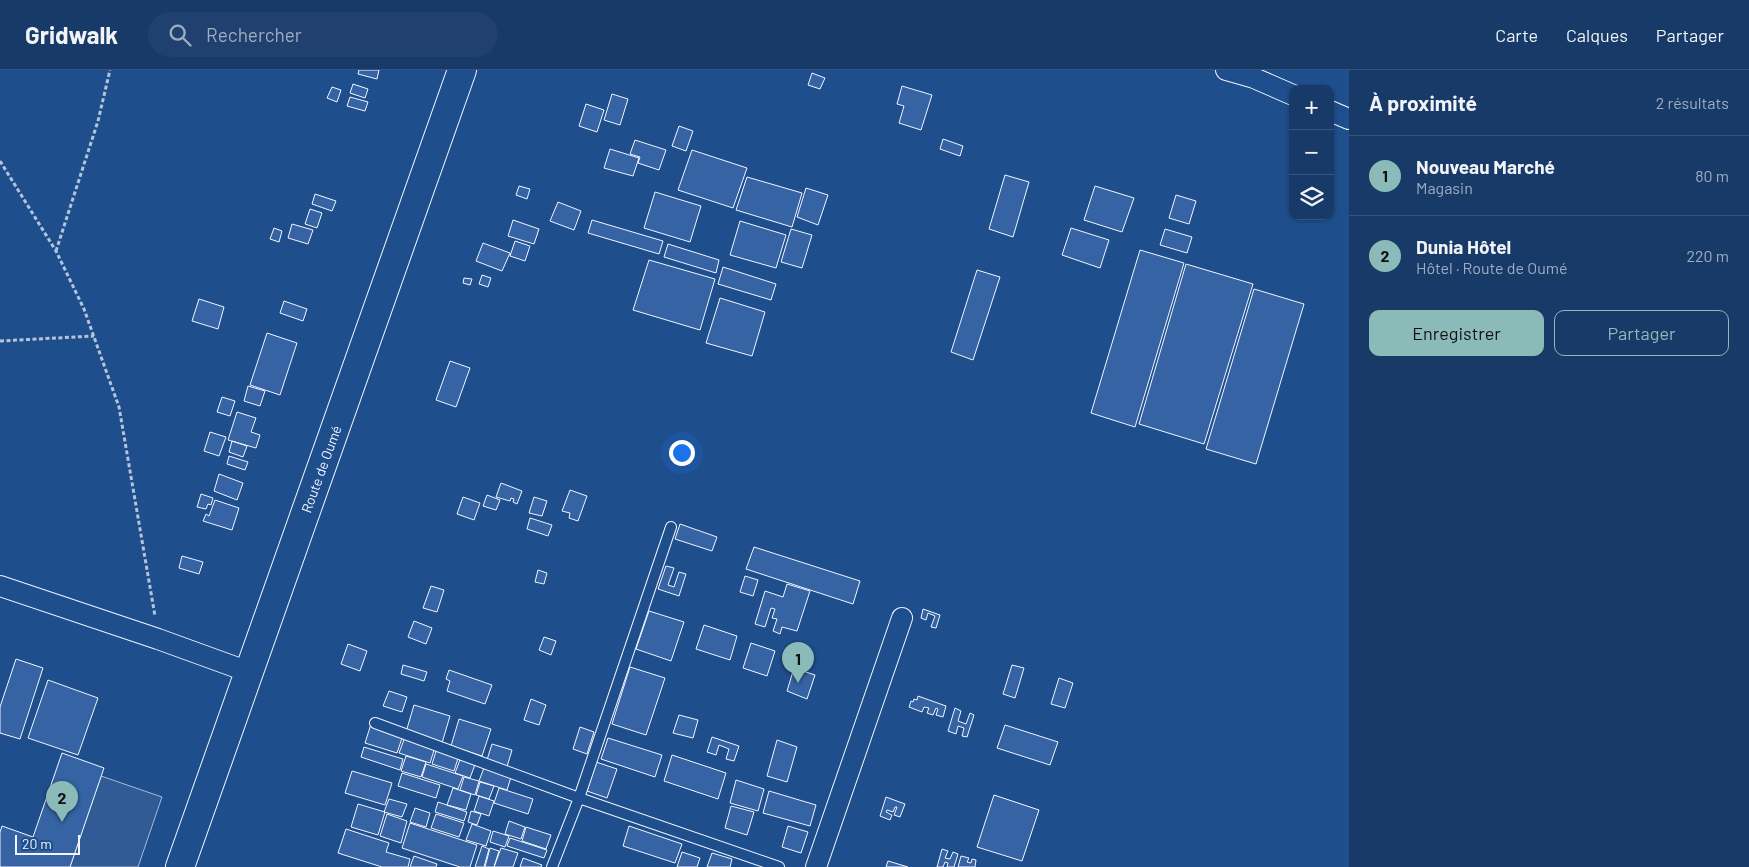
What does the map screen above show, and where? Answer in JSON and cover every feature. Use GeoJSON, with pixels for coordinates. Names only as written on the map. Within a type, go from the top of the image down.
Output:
{"type":"FeatureCollection","features":[{"type":"Feature","properties":{"kind":"street","name":"Route de Oumé"},"geometry":{"type":"LineString","coordinates":[[180,867],[462,70]]}},
{"type":"Feature","properties":{"kind":"street"},"geometry":{"type":"LineString","coordinates":[[1226,70],[1254,78],[1289,93]]}},
{"type":"Feature","properties":{"kind":"street"},"geometry":{"type":"LineString","coordinates":[[1334,113],[1349,119]]}},
{"type":"Feature","properties":{"kind":"street"},"geometry":{"type":"LineString","coordinates":[[0,586],[158,638],[249,672]]}},
{"type":"Feature","properties":{"kind":"street"},"geometry":{"type":"LineString","coordinates":[[816,867],[902,618]]}},
{"type":"Feature","properties":{"kind":"lane"},"geometry":{"type":"LineString","coordinates":[[552,867],[579,798],[671,527]]}},
{"type":"Feature","properties":{"kind":"lane"},"geometry":{"type":"LineString","coordinates":[[374,723],[579,798],[779,867]]}},
{"type":"Feature","properties":{"kind":"path"},"geometry":{"type":"LineString","coordinates":[[56,251],[98,121],[110,70]]}},
{"type":"Feature","properties":{"kind":"path"},"geometry":{"type":"LineString","coordinates":[[0,161],[56,251],[84,309],[119,407],[158,638]]}},
{"type":"Feature","properties":{"kind":"path"},"geometry":{"type":"LineString","coordinates":[[0,341],[94,336]]}},
{"type":"Feature","properties":{"kind":"shaded area"},"geometry":{"type":"Polygon","coordinates":[[[101,776],[162,797],[138,867],[70,867],[101,776]]]}},
{"type":"Feature","properties":{"kind":"building"},"geometry":{"type":"Polygon","coordinates":[[[359,70],[379,70],[377,79],[358,74],[359,70]]]}},
{"type":"Feature","properties":{"kind":"building"},"geometry":{"type":"Polygon","coordinates":[[[812,73],[825,78],[820,89],[808,85],[812,73]]]}},
{"type":"Feature","properties":{"kind":"building"},"geometry":{"type":"Polygon","coordinates":[[[353,84],[368,89],[365,98],[350,93],[353,84]]]}},
{"type":"Feature","properties":{"kind":"building"},"geometry":{"type":"Polygon","coordinates":[[[902,86],[932,95],[921,130],[899,123],[904,106],[897,104],[902,86]]]}},
{"type":"Feature","properties":{"kind":"building"},"geometry":{"type":"Polygon","coordinates":[[[332,87],[341,90],[337,102],[327,98],[332,87]]]}},
{"type":"Feature","properties":{"kind":"building"},"geometry":{"type":"Polygon","coordinates":[[[612,94],[628,99],[620,125],[604,120],[612,94]]]}},
{"type":"Feature","properties":{"kind":"building"},"geometry":{"type":"Polygon","coordinates":[[[350,97],[368,102],[365,111],[347,106],[350,97]]]}},
{"type":"Feature","properties":{"kind":"building"},"geometry":{"type":"Polygon","coordinates":[[[586,104],[604,110],[597,132],[579,126],[586,104]]]}},
{"type":"Feature","properties":{"kind":"building"},"geometry":{"type":"Polygon","coordinates":[[[679,126],[693,131],[686,151],[672,146],[679,126]]]}},
{"type":"Feature","properties":{"kind":"building"},"geometry":{"type":"Polygon","coordinates":[[[943,139],[963,146],[960,156],[940,149],[943,139]]]}},
{"type":"Feature","properties":{"kind":"building"},"geometry":{"type":"Polygon","coordinates":[[[635,140],[666,150],[659,170],[638,163],[640,157],[630,154],[635,140]]]}},
{"type":"Feature","properties":{"kind":"building"},"geometry":{"type":"Polygon","coordinates":[[[610,149],[639,158],[633,176],[604,168],[610,149]]]}},
{"type":"Feature","properties":{"kind":"building"},"geometry":{"type":"Polygon","coordinates":[[[692,150],[747,168],[733,208],[678,190],[692,150]]]}},
{"type":"Feature","properties":{"kind":"building"},"geometry":{"type":"Polygon","coordinates":[[[1005,175],[1029,182],[1013,237],[989,229],[1005,175]]]}},
{"type":"Feature","properties":{"kind":"building"},"geometry":{"type":"Polygon","coordinates":[[[747,177],[802,193],[792,227],[736,210],[747,177]]]}},
{"type":"Feature","properties":{"kind":"building"},"geometry":{"type":"Polygon","coordinates":[[[519,186],[530,189],[527,199],[516,195],[519,186]]]}},
{"type":"Feature","properties":{"kind":"building"},"geometry":{"type":"Polygon","coordinates":[[[1095,186],[1134,198],[1122,232],[1084,220],[1095,186]]]}},
{"type":"Feature","properties":{"kind":"building"},"geometry":{"type":"Polygon","coordinates":[[[806,188],[828,195],[818,225],[797,217],[806,188]]]}},
{"type":"Feature","properties":{"kind":"building"},"geometry":{"type":"Polygon","coordinates":[[[655,192],[701,206],[690,242],[644,228],[655,192]]]}},
{"type":"Feature","properties":{"kind":"building"},"geometry":{"type":"Polygon","coordinates":[[[315,194],[336,201],[332,211],[312,204],[315,194]]]}},
{"type":"Feature","properties":{"kind":"building"},"geometry":{"type":"Polygon","coordinates":[[[1176,195],[1196,201],[1189,224],[1169,218],[1176,195]]]}},
{"type":"Feature","properties":{"kind":"building"},"geometry":{"type":"Polygon","coordinates":[[[558,202],[581,211],[574,230],[550,221],[558,202]]]}},
{"type":"Feature","properties":{"kind":"building"},"geometry":{"type":"Polygon","coordinates":[[[310,209],[322,213],[317,228],[305,224],[310,209]]]}},
{"type":"Feature","properties":{"kind":"building"},"geometry":{"type":"Polygon","coordinates":[[[513,220],[539,229],[534,244],[508,236],[513,220]]]}},
{"type":"Feature","properties":{"kind":"building"},"geometry":{"type":"Polygon","coordinates":[[[592,220],[663,241],[659,254],[588,233],[592,220]]]}},
{"type":"Feature","properties":{"kind":"building"},"geometry":{"type":"Polygon","coordinates":[[[740,221],[786,235],[776,268],[730,255],[740,221]]]}},
{"type":"Feature","properties":{"kind":"building"},"geometry":{"type":"Polygon","coordinates":[[[292,224],[313,230],[308,244],[288,238],[292,224]]]}},
{"type":"Feature","properties":{"kind":"building"},"geometry":{"type":"Polygon","coordinates":[[[274,228],[282,231],[279,242],[270,239],[274,228]]]}},
{"type":"Feature","properties":{"kind":"building"},"geometry":{"type":"Polygon","coordinates":[[[1071,228],[1109,240],[1100,268],[1062,255],[1071,228]]]}},
{"type":"Feature","properties":{"kind":"building"},"geometry":{"type":"Polygon","coordinates":[[[791,229],[812,235],[802,268],[781,262],[791,229]]]}},
{"type":"Feature","properties":{"kind":"building"},"geometry":{"type":"Polygon","coordinates":[[[1165,229],[1192,237],[1187,253],[1160,245],[1165,229]]]}},
{"type":"Feature","properties":{"kind":"building"},"geometry":{"type":"Polygon","coordinates":[[[515,241],[530,246],[525,261],[510,256],[515,241]]]}},
{"type":"Feature","properties":{"kind":"building"},"geometry":{"type":"Polygon","coordinates":[[[483,243],[510,253],[502,271],[476,261],[483,243]]]}},
{"type":"Feature","properties":{"kind":"building"},"geometry":{"type":"Polygon","coordinates":[[[668,244],[719,260],[716,273],[664,257],[668,244]]]}},
{"type":"Feature","properties":{"kind":"building"},"geometry":{"type":"Polygon","coordinates":[[[1140,250],[1184,263],[1135,427],[1091,413],[1140,250]]]}},
{"type":"Feature","properties":{"kind":"building"},"geometry":{"type":"Polygon","coordinates":[[[649,260],[715,279],[700,330],[633,310],[649,260]]]}},
{"type":"Feature","properties":{"kind":"building"},"geometry":{"type":"Polygon","coordinates":[[[1186,264],[1253,284],[1204,444],[1139,424],[1186,264]]]}},
{"type":"Feature","properties":{"kind":"building"},"geometry":{"type":"Polygon","coordinates":[[[723,267],[776,284],[771,300],[718,284],[723,267]]]}},
{"type":"Feature","properties":{"kind":"building"},"geometry":{"type":"Polygon","coordinates":[[[977,270],[1000,277],[973,360],[951,352],[977,270]]]}},
{"type":"Feature","properties":{"kind":"building"},"geometry":{"type":"Polygon","coordinates":[[[482,275],[491,278],[488,287],[479,284],[482,275]]]}},
{"type":"Feature","properties":{"kind":"building"},"geometry":{"type":"Polygon","coordinates":[[[464,278],[472,279],[470,285],[463,283],[464,278]]]}},
{"type":"Feature","properties":{"kind":"building"},"geometry":{"type":"Polygon","coordinates":[[[1254,289],[1304,304],[1256,464],[1206,449],[1254,289]]]}},
{"type":"Feature","properties":{"kind":"building"},"geometry":{"type":"Polygon","coordinates":[[[720,298],[765,312],[752,356],[706,343],[720,298]]]}},
{"type":"Feature","properties":{"kind":"building"},"geometry":{"type":"Polygon","coordinates":[[[199,299],[224,307],[218,329],[192,321],[199,299]]]}},
{"type":"Feature","properties":{"kind":"building"},"geometry":{"type":"Polygon","coordinates":[[[284,301],[307,309],[303,321],[280,313],[284,301]]]}},
{"type":"Feature","properties":{"kind":"building"},"geometry":{"type":"Polygon","coordinates":[[[267,333],[297,343],[280,395],[250,385],[267,333]]]}},
{"type":"Feature","properties":{"kind":"building"},"geometry":{"type":"Polygon","coordinates":[[[450,361],[470,368],[456,407],[436,400],[450,361]]]}},
{"type":"Feature","properties":{"kind":"building"},"geometry":{"type":"Polygon","coordinates":[[[248,386],[265,391],[260,406],[244,401],[248,386]]]}},
{"type":"Feature","properties":{"kind":"building"},"geometry":{"type":"Polygon","coordinates":[[[222,397],[235,401],[230,416],[217,412],[222,397]]]}},
{"type":"Feature","properties":{"kind":"building"},"geometry":{"type":"Polygon","coordinates":[[[237,412],[256,418],[251,432],[260,435],[256,448],[228,440],[237,412]]]}},
{"type":"Feature","properties":{"kind":"building"},"geometry":{"type":"Polygon","coordinates":[[[210,432],[226,437],[219,456],[204,451],[210,432]]]}},
{"type":"Feature","properties":{"kind":"building"},"geometry":{"type":"Polygon","coordinates":[[[232,441],[247,446],[243,457],[229,452],[232,441]]]}},
{"type":"Feature","properties":{"kind":"building"},"geometry":{"type":"Polygon","coordinates":[[[229,456],[248,462],[245,470],[227,464],[229,456]]]}},
{"type":"Feature","properties":{"kind":"building"},"geometry":{"type":"Polygon","coordinates":[[[219,474],[243,483],[237,500],[214,491],[219,474]]]}},
{"type":"Feature","properties":{"kind":"building"},"geometry":{"type":"Polygon","coordinates":[[[501,483],[522,491],[517,504],[511,498],[510,501],[496,497],[501,483]]]}},
{"type":"Feature","properties":{"kind":"building"},"geometry":{"type":"Polygon","coordinates":[[[570,490],[587,496],[578,521],[569,518],[570,513],[562,511],[570,490]]]}},
{"type":"Feature","properties":{"kind":"building"},"geometry":{"type":"Polygon","coordinates":[[[201,494],[213,498],[211,505],[208,504],[206,509],[197,507],[201,494]]]}},
{"type":"Feature","properties":{"kind":"building"},"geometry":{"type":"Polygon","coordinates":[[[487,495],[500,500],[496,510],[483,506],[487,495]]]}},
{"type":"Feature","properties":{"kind":"building"},"geometry":{"type":"Polygon","coordinates":[[[463,497],[480,503],[474,520],[457,514],[463,497]]]}},
{"type":"Feature","properties":{"kind":"building"},"geometry":{"type":"Polygon","coordinates":[[[534,497],[547,501],[542,516],[529,513],[534,497]]]}},
{"type":"Feature","properties":{"kind":"building"},"geometry":{"type":"Polygon","coordinates":[[[215,500],[239,508],[232,530],[203,521],[206,514],[209,516],[215,500]]]}},
{"type":"Feature","properties":{"kind":"building"},"geometry":{"type":"Polygon","coordinates":[[[530,518],[552,525],[548,536],[527,529],[530,518]]]}},
{"type":"Feature","properties":{"kind":"building"},"geometry":{"type":"Polygon","coordinates":[[[680,524],[717,537],[712,551],[675,539],[680,524]]]}},
{"type":"Feature","properties":{"kind":"building"},"geometry":{"type":"Polygon","coordinates":[[[754,547],[860,581],[853,604],[746,569],[754,547]]]}},
{"type":"Feature","properties":{"kind":"building"},"geometry":{"type":"Polygon","coordinates":[[[182,556],[203,562],[199,574],[179,568],[182,556]]]}},
{"type":"Feature","properties":{"kind":"building"},"geometry":{"type":"Polygon","coordinates":[[[666,566],[674,568],[668,585],[674,587],[679,572],[686,574],[679,596],[658,589],[666,566]]]}},
{"type":"Feature","properties":{"kind":"building"},"geometry":{"type":"Polygon","coordinates":[[[538,570],[547,573],[544,584],[535,582],[538,570]]]}},
{"type":"Feature","properties":{"kind":"building"},"geometry":{"type":"Polygon","coordinates":[[[745,576],[758,580],[753,596],[740,592],[745,576]]]}},
{"type":"Feature","properties":{"kind":"building"},"geometry":{"type":"Polygon","coordinates":[[[787,584],[810,591],[797,631],[782,627],[780,634],[773,631],[777,619],[772,618],[775,609],[771,608],[765,627],[755,624],[765,591],[783,597],[787,584]]]}},
{"type":"Feature","properties":{"kind":"building"},"geometry":{"type":"Polygon","coordinates":[[[431,586],[444,590],[437,612],[423,608],[431,586]]]}},
{"type":"Feature","properties":{"kind":"building"},"geometry":{"type":"Polygon","coordinates":[[[923,609],[940,615],[936,628],[931,627],[935,616],[928,613],[926,620],[921,618],[923,609]]]}},
{"type":"Feature","properties":{"kind":"building"},"geometry":{"type":"Polygon","coordinates":[[[649,611],[684,622],[671,661],[636,649],[649,611]]]}},
{"type":"Feature","properties":{"kind":"building"},"geometry":{"type":"Polygon","coordinates":[[[414,621],[432,628],[426,644],[408,637],[414,621]]]}},
{"type":"Feature","properties":{"kind":"building"},"geometry":{"type":"Polygon","coordinates":[[[704,625],[737,636],[730,660],[696,649],[704,625]]]}},
{"type":"Feature","properties":{"kind":"building"},"geometry":{"type":"Polygon","coordinates":[[[544,637],[556,641],[551,655],[539,650],[544,637]]]}},
{"type":"Feature","properties":{"kind":"building"},"geometry":{"type":"Polygon","coordinates":[[[751,643],[775,651],[767,676],[743,668],[751,643]]]}},
{"type":"Feature","properties":{"kind":"building"},"geometry":{"type":"Polygon","coordinates":[[[348,644],[367,651],[360,671],[341,664],[348,644]]]}},
{"type":"Feature","properties":{"kind":"building"},"geometry":{"type":"Polygon","coordinates":[[[16,659],[43,668],[20,739],[0,733],[0,707],[16,659]]]}},
{"type":"Feature","properties":{"kind":"building"},"geometry":{"type":"Polygon","coordinates":[[[403,665],[427,672],[424,681],[401,674],[403,665]]]}},
{"type":"Feature","properties":{"kind":"building"},"geometry":{"type":"Polygon","coordinates":[[[1012,665],[1024,668],[1015,698],[1003,694],[1012,665]]]}},
{"type":"Feature","properties":{"kind":"building"},"geometry":{"type":"Polygon","coordinates":[[[630,667],[665,678],[646,735],[612,724],[630,667]]]}},
{"type":"Feature","properties":{"kind":"building"},"geometry":{"type":"Polygon","coordinates":[[[794,668],[815,675],[807,699],[787,691],[794,668]]]}},
{"type":"Feature","properties":{"kind":"building"},"geometry":{"type":"Polygon","coordinates":[[[449,670],[492,685],[485,704],[447,691],[450,681],[446,679],[449,670]]]}},
{"type":"Feature","properties":{"kind":"building"},"geometry":{"type":"Polygon","coordinates":[[[1059,678],[1073,683],[1065,708],[1051,704],[1059,678]]]}},
{"type":"Feature","properties":{"kind":"building"},"geometry":{"type":"Polygon","coordinates":[[[48,680],[98,698],[78,755],[28,738],[48,680]]]}},
{"type":"Feature","properties":{"kind":"building"},"geometry":{"type":"Polygon","coordinates":[[[389,691],[407,697],[402,712],[383,706],[389,691]]]}},
{"type":"Feature","properties":{"kind":"building"},"geometry":{"type":"Polygon","coordinates":[[[918,696],[946,706],[943,717],[936,715],[938,709],[936,708],[933,715],[927,713],[929,708],[924,707],[922,712],[909,707],[911,701],[917,700],[918,696]]]}},
{"type":"Feature","properties":{"kind":"building"},"geometry":{"type":"Polygon","coordinates":[[[531,699],[546,705],[539,725],[524,720],[531,699]]]}},
{"type":"Feature","properties":{"kind":"building"},"geometry":{"type":"Polygon","coordinates":[[[414,705],[450,716],[442,743],[406,732],[414,705]]]}},
{"type":"Feature","properties":{"kind":"building"},"geometry":{"type":"Polygon","coordinates":[[[955,708],[961,711],[958,721],[966,724],[970,713],[974,715],[967,737],[962,736],[964,728],[958,726],[956,734],[948,731],[955,708]]]}},
{"type":"Feature","properties":{"kind":"building"},"geometry":{"type":"Polygon","coordinates":[[[679,715],[698,720],[693,738],[673,733],[679,715]]]}},
{"type":"Feature","properties":{"kind":"building"},"geometry":{"type":"Polygon","coordinates":[[[459,719],[491,729],[482,756],[451,746],[459,719]]]}},
{"type":"Feature","properties":{"kind":"building"},"geometry":{"type":"Polygon","coordinates":[[[371,724],[403,735],[397,753],[365,743],[371,724]]]}},
{"type":"Feature","properties":{"kind":"building"},"geometry":{"type":"Polygon","coordinates":[[[1005,725],[1058,742],[1050,765],[997,748],[1005,725]]]}},
{"type":"Feature","properties":{"kind":"building"},"geometry":{"type":"Polygon","coordinates":[[[580,727],[594,732],[587,754],[573,749],[580,727]]]}},
{"type":"Feature","properties":{"kind":"building"},"geometry":{"type":"Polygon","coordinates":[[[405,737],[435,747],[430,763],[399,753],[405,737]]]}},
{"type":"Feature","properties":{"kind":"building"},"geometry":{"type":"Polygon","coordinates":[[[712,737],[739,746],[734,761],[726,759],[729,749],[719,745],[716,755],[707,752],[712,737]]]}},
{"type":"Feature","properties":{"kind":"building"},"geometry":{"type":"Polygon","coordinates":[[[608,738],[662,755],[655,777],[601,759],[608,738]]]}},
{"type":"Feature","properties":{"kind":"building"},"geometry":{"type":"Polygon","coordinates":[[[777,740],[797,747],[787,782],[767,776],[777,740]]]}},
{"type":"Feature","properties":{"kind":"building"},"geometry":{"type":"Polygon","coordinates":[[[492,744],[512,750],[506,770],[486,763],[492,744]]]}},
{"type":"Feature","properties":{"kind":"building"},"geometry":{"type":"Polygon","coordinates":[[[364,747],[403,759],[400,770],[361,757],[364,747]]]}},
{"type":"Feature","properties":{"kind":"building"},"geometry":{"type":"Polygon","coordinates":[[[437,748],[459,755],[454,771],[432,764],[437,748]]]}},
{"type":"Feature","properties":{"kind":"building"},"geometry":{"type":"Polygon","coordinates":[[[62,753],[104,768],[70,867],[0,867],[0,832],[2,826],[33,837],[62,753]]]}},
{"type":"Feature","properties":{"kind":"building"},"geometry":{"type":"Polygon","coordinates":[[[672,755],[726,773],[718,799],[664,781],[672,755]]]}},
{"type":"Feature","properties":{"kind":"building"},"geometry":{"type":"Polygon","coordinates":[[[406,756],[426,762],[421,777],[401,771],[406,756]]]}},
{"type":"Feature","properties":{"kind":"building"},"geometry":{"type":"Polygon","coordinates":[[[461,757],[476,762],[470,778],[455,773],[461,757]]]}},
{"type":"Feature","properties":{"kind":"building"},"geometry":{"type":"Polygon","coordinates":[[[596,762],[617,769],[607,798],[587,791],[596,762]]]}},
{"type":"Feature","properties":{"kind":"building"},"geometry":{"type":"Polygon","coordinates":[[[426,764],[463,776],[458,789],[422,777],[426,764]]]}},
{"type":"Feature","properties":{"kind":"building"},"geometry":{"type":"Polygon","coordinates":[[[485,765],[512,774],[507,790],[479,781],[485,765]]]}},
{"type":"Feature","properties":{"kind":"building"},"geometry":{"type":"Polygon","coordinates":[[[352,771],[392,783],[385,805],[345,793],[352,771]]]}},
{"type":"Feature","properties":{"kind":"building"},"geometry":{"type":"Polygon","coordinates":[[[402,773],[440,785],[436,798],[398,786],[402,773]]]}},
{"type":"Feature","properties":{"kind":"building"},"geometry":{"type":"Polygon","coordinates":[[[464,777],[479,781],[475,795],[460,790],[464,777]]]}},
{"type":"Feature","properties":{"kind":"building"},"geometry":{"type":"Polygon","coordinates":[[[736,780],[764,789],[758,811],[730,803],[736,780]]]}},
{"type":"Feature","properties":{"kind":"building"},"geometry":{"type":"Polygon","coordinates":[[[480,782],[494,786],[489,799],[476,795],[480,782]]]}},
{"type":"Feature","properties":{"kind":"building"},"geometry":{"type":"Polygon","coordinates":[[[453,788],[471,794],[466,810],[447,805],[453,788]]]}},
{"type":"Feature","properties":{"kind":"building"},"geometry":{"type":"Polygon","coordinates":[[[499,788],[533,799],[528,814],[494,803],[499,788]]]}},
{"type":"Feature","properties":{"kind":"building"},"geometry":{"type":"Polygon","coordinates":[[[769,791],[816,805],[810,826],[763,813],[769,791]]]}},
{"type":"Feature","properties":{"kind":"building"},"geometry":{"type":"Polygon","coordinates":[[[994,795],[1039,810],[1022,861],[977,847],[994,795]]]}},
{"type":"Feature","properties":{"kind":"building"},"geometry":{"type":"Polygon","coordinates":[[[479,796],[494,801],[489,816],[474,811],[479,796]]]}},
{"type":"Feature","properties":{"kind":"building"},"geometry":{"type":"Polygon","coordinates":[[[886,797],[905,804],[900,817],[894,815],[897,807],[895,807],[893,812],[887,810],[886,812],[892,815],[890,820],[880,816],[886,797]]]}},
{"type":"Feature","properties":{"kind":"building"},"geometry":{"type":"Polygon","coordinates":[[[389,799],[407,804],[402,817],[384,812],[389,799]]]}},
{"type":"Feature","properties":{"kind":"building"},"geometry":{"type":"Polygon","coordinates":[[[438,802],[467,812],[464,821],[435,812],[438,802]]]}},
{"type":"Feature","properties":{"kind":"building"},"geometry":{"type":"Polygon","coordinates":[[[358,804],[385,812],[378,835],[351,827],[358,804]]]}},
{"type":"Feature","properties":{"kind":"building"},"geometry":{"type":"Polygon","coordinates":[[[731,806],[754,812],[747,835],[725,828],[731,806]]]}},
{"type":"Feature","properties":{"kind":"building"},"geometry":{"type":"Polygon","coordinates":[[[415,808],[430,813],[426,827],[410,822],[415,808]]]}},
{"type":"Feature","properties":{"kind":"building"},"geometry":{"type":"Polygon","coordinates":[[[471,811],[481,814],[477,825],[468,822],[471,811]]]}},
{"type":"Feature","properties":{"kind":"building"},"geometry":{"type":"Polygon","coordinates":[[[387,814],[407,821],[401,843],[380,836],[387,814]]]}},
{"type":"Feature","properties":{"kind":"building"},"geometry":{"type":"Polygon","coordinates":[[[436,814],[464,823],[459,837],[431,828],[436,814]]]}},
{"type":"Feature","properties":{"kind":"building"},"geometry":{"type":"Polygon","coordinates":[[[509,821],[525,827],[521,839],[505,834],[509,821]]]}},
{"type":"Feature","properties":{"kind":"building"},"geometry":{"type":"Polygon","coordinates":[[[410,823],[477,845],[470,867],[460,867],[402,848],[410,823]]]}},
{"type":"Feature","properties":{"kind":"building"},"geometry":{"type":"Polygon","coordinates":[[[472,824],[491,831],[486,846],[466,840],[472,824]]]}},
{"type":"Feature","properties":{"kind":"building"},"geometry":{"type":"Polygon","coordinates":[[[629,826],[682,844],[675,863],[623,846],[629,826]]]}},
{"type":"Feature","properties":{"kind":"building"},"geometry":{"type":"Polygon","coordinates":[[[788,826],[808,832],[801,853],[782,847],[788,826]]]}},
{"type":"Feature","properties":{"kind":"building"},"geometry":{"type":"Polygon","coordinates":[[[526,827],[551,835],[546,849],[522,841],[526,827]]]}},
{"type":"Feature","properties":{"kind":"building"},"geometry":{"type":"Polygon","coordinates":[[[346,829],[389,843],[386,852],[410,859],[408,867],[382,867],[338,853],[346,829]]]}},
{"type":"Feature","properties":{"kind":"building"},"geometry":{"type":"Polygon","coordinates":[[[493,831],[509,836],[505,847],[490,842],[493,831]]]}},
{"type":"Feature","properties":{"kind":"building"},"geometry":{"type":"Polygon","coordinates":[[[510,838],[547,850],[544,858],[507,846],[510,838]]]}},
{"type":"Feature","properties":{"kind":"building"},"geometry":{"type":"Polygon","coordinates":[[[482,846],[489,849],[484,867],[475,867],[482,846]]]}},
{"type":"Feature","properties":{"kind":"building"},"geometry":{"type":"Polygon","coordinates":[[[490,848],[499,851],[494,867],[485,867],[490,848]]]}},
{"type":"Feature","properties":{"kind":"building"},"geometry":{"type":"Polygon","coordinates":[[[501,848],[518,853],[513,867],[494,867],[501,848]]]}},
{"type":"Feature","properties":{"kind":"building"},"geometry":{"type":"Polygon","coordinates":[[[942,849],[948,851],[945,858],[950,859],[953,852],[958,854],[954,867],[947,867],[948,863],[945,862],[943,867],[937,867],[942,849]]]}},
{"type":"Feature","properties":{"kind":"building"},"geometry":{"type":"Polygon","coordinates":[[[682,852],[700,858],[697,867],[677,867],[682,852]]]}},
{"type":"Feature","properties":{"kind":"building"},"geometry":{"type":"Polygon","coordinates":[[[712,853],[732,859],[730,867],[707,867],[712,853]]]}},
{"type":"Feature","properties":{"kind":"building"},"geometry":{"type":"Polygon","coordinates":[[[414,856],[437,864],[436,867],[410,867],[414,856]]]}},
{"type":"Feature","properties":{"kind":"building"},"geometry":{"type":"Polygon","coordinates":[[[961,856],[969,858],[967,862],[971,863],[972,859],[976,860],[975,867],[958,867],[961,856]]]}},
{"type":"Feature","properties":{"kind":"building"},"geometry":{"type":"Polygon","coordinates":[[[523,858],[542,865],[541,867],[520,867],[523,858]]]}},
{"type":"Feature","properties":{"kind":"building"},"geometry":{"type":"Polygon","coordinates":[[[888,861],[908,867],[886,867],[888,861]]]}},
{"type":"Feature","properties":{"kind":"place","name":"Nouveau Marché"},"geometry":{"type":"Point","coordinates":[798,683]}},
{"type":"Feature","properties":{"kind":"place","name":"Dunia Hôtel"},"geometry":{"type":"Point","coordinates":[62,822]}}]}
